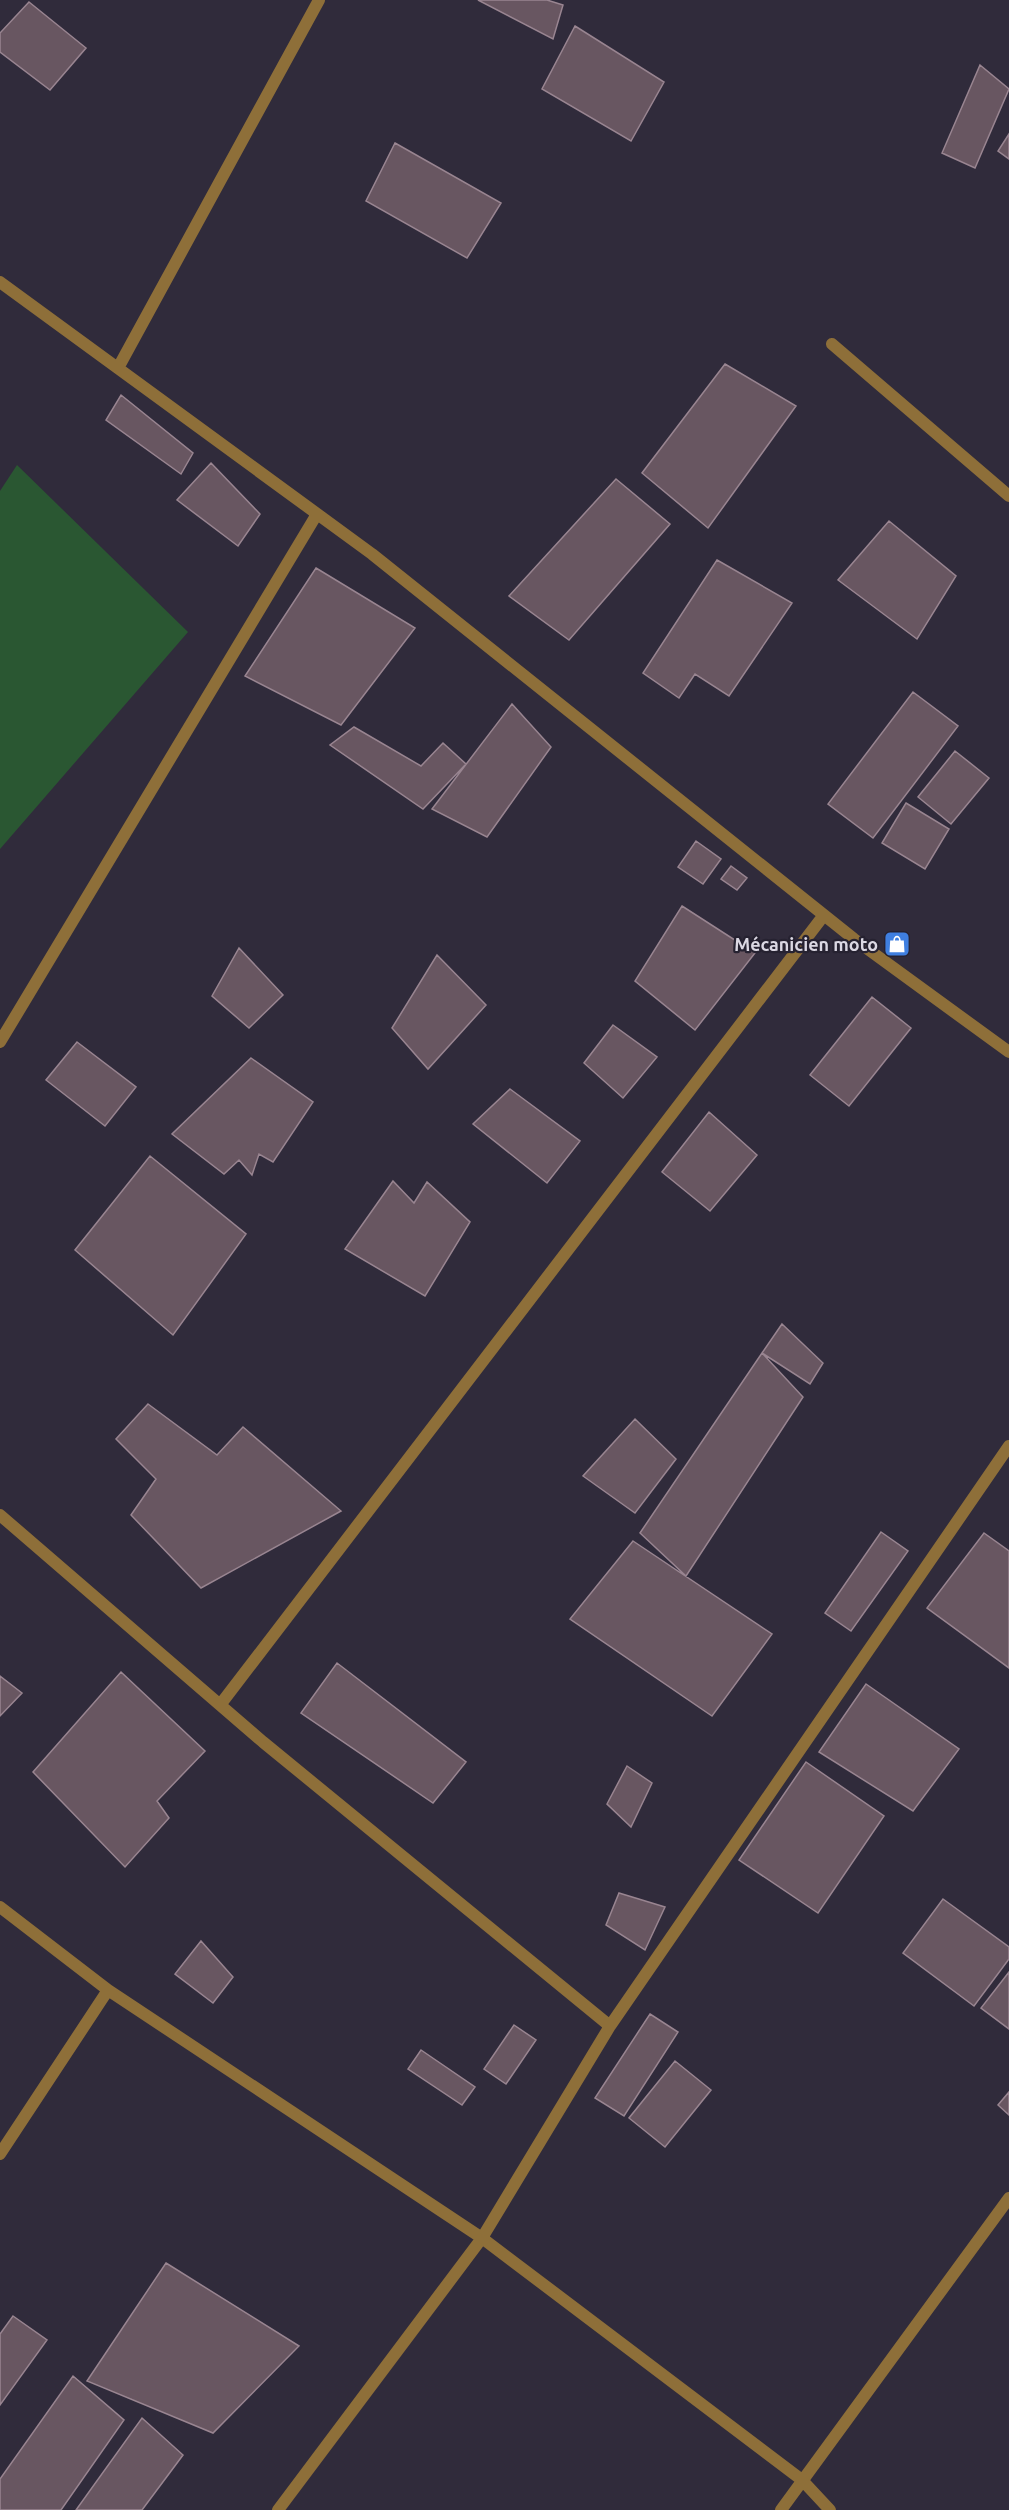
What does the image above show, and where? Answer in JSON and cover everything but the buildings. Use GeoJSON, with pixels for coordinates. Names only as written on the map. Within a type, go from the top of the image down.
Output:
{"type":"FeatureCollection","features":[{"type":"Feature","properties":{"kind":"street"},"geometry":{"type":"LineString","coordinates":[[118,368],[320,0]]}},
{"type":"Feature","properties":{"kind":"street"},"geometry":{"type":"LineString","coordinates":[[0,282],[372,554],[824,915],[1009,1052]]}},
{"type":"Feature","properties":{"kind":"street"},"geometry":{"type":"LineString","coordinates":[[832,344],[1009,496]]}},
{"type":"Feature","properties":{"kind":"street"},"geometry":{"type":"LineString","coordinates":[[0,1042],[317,514]]}},
{"type":"Feature","properties":{"kind":"street"},"geometry":{"type":"LineString","coordinates":[[220,1705],[824,915]]}},
{"type":"Feature","properties":{"kind":"street"},"geometry":{"type":"LineString","coordinates":[[278,2510],[482,2238],[610,2026],[1009,1446]]}},
{"type":"Feature","properties":{"kind":"street"},"geometry":{"type":"LineString","coordinates":[[0,1515],[220,1705],[610,2026]]}},
{"type":"Feature","properties":{"kind":"street"},"geometry":{"type":"LineString","coordinates":[[0,1907],[108,1990],[482,2238],[801,2480],[830,2510]]}},
{"type":"Feature","properties":{"kind":"street"},"geometry":{"type":"LineString","coordinates":[[0,2154],[108,1990]]}},
{"type":"Feature","properties":{"kind":"street"},"geometry":{"type":"LineString","coordinates":[[781,2510],[1009,2198]]}},
{"type":"Feature","properties":{"kind":"green space"},"geometry":{"type":"Polygon","coordinates":[[[17,465],[188,632],[0,849],[0,491],[17,465]]]}},
{"type":"Feature","properties":{"kind":"place","name":"Mécanicien moto"},"geometry":{"type":"Point","coordinates":[897,944]}}]}
